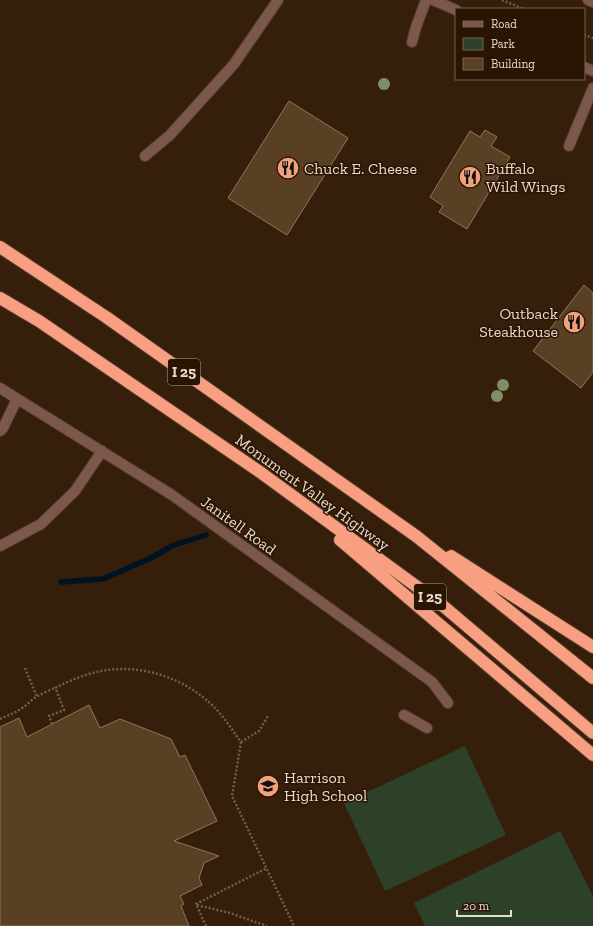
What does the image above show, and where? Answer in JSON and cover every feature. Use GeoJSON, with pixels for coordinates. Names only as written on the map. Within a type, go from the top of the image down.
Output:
{"type":"FeatureCollection","features":[{"type":"Feature","properties":{"kind":"highway","name":"Monument Valley Highway"},"geometry":{"type":"LineString","coordinates":[[0,247],[106,317],[416,536],[593,678]]}},
{"type":"Feature","properties":{"kind":"highway","name":"Monument Valley Highway"},"geometry":{"type":"LineString","coordinates":[[0,298],[39,322],[260,472],[442,605],[593,733]]}},
{"type":"Feature","properties":{"kind":"highway"},"geometry":{"type":"LineString","coordinates":[[260,472],[593,755]]}},
{"type":"Feature","properties":{"kind":"highway"},"geometry":{"type":"LineString","coordinates":[[363,499],[593,647]]}},
{"type":"Feature","properties":{"kind":"street"},"geometry":{"type":"LineString","coordinates":[[145,156],[170,135],[234,64],[278,0]]}},
{"type":"Feature","properties":{"kind":"street"},"geometry":{"type":"LineString","coordinates":[[412,42],[426,0]]}},
{"type":"Feature","properties":{"kind":"street"},"geometry":{"type":"LineString","coordinates":[[433,0],[455,10]]}},
{"type":"Feature","properties":{"kind":"street"},"geometry":{"type":"LineString","coordinates":[[588,0],[593,2]]}},
{"type":"Feature","properties":{"kind":"street"},"geometry":{"type":"LineString","coordinates":[[569,146],[593,88]]}},
{"type":"Feature","properties":{"kind":"street","name":"Janitell Road"},"geometry":{"type":"LineString","coordinates":[[0,388],[172,495],[432,682],[448,703]]}},
{"type":"Feature","properties":{"kind":"street"},"geometry":{"type":"LineString","coordinates":[[0,431],[6,423],[17,399]]}},
{"type":"Feature","properties":{"kind":"street"},"geometry":{"type":"LineString","coordinates":[[0,546],[41,524],[75,491],[102,452]]}},
{"type":"Feature","properties":{"kind":"street"},"geometry":{"type":"LineString","coordinates":[[404,715],[427,728]]}},
{"type":"Feature","properties":{"kind":"path"},"geometry":{"type":"LineString","coordinates":[[502,0],[522,8]]}},
{"type":"Feature","properties":{"kind":"path"},"geometry":{"type":"LineString","coordinates":[[25,668],[37,697]]}},
{"type":"Feature","properties":{"kind":"path"},"geometry":{"type":"LineString","coordinates":[[0,720],[20,710],[37,697],[55,688],[85,675],[101,671],[125,668],[148,671],[166,676],[184,684],[200,695],[216,710],[241,742],[232,796],[294,926]]}},
{"type":"Feature","properties":{"kind":"path"},"geometry":{"type":"LineString","coordinates":[[52,724],[49,716],[64,710],[55,688]]}},
{"type":"Feature","properties":{"kind":"path"},"geometry":{"type":"LineString","coordinates":[[241,742],[259,731],[268,716]]}},
{"type":"Feature","properties":{"kind":"path"},"geometry":{"type":"LineString","coordinates":[[196,904],[267,868]]}},
{"type":"Feature","properties":{"kind":"path"},"geometry":{"type":"LineString","coordinates":[[196,904],[206,926]]}},
{"type":"Feature","properties":{"kind":"path"},"geometry":{"type":"LineString","coordinates":[[196,904],[230,913],[267,926]]}},
{"type":"Feature","properties":{"kind":"green space"},"geometry":{"type":"Polygon","coordinates":[[[465,746],[506,835],[385,891],[344,803],[465,746]]]}},
{"type":"Feature","properties":{"kind":"green space"},"geometry":{"type":"Polygon","coordinates":[[[560,831],[593,896],[593,926],[425,926],[414,903],[560,831]]]}},
{"type":"Feature","properties":{"kind":"building","name":"Chuck E. Cheese"},"geometry":{"type":"Polygon","coordinates":[[[289,101],[348,138],[287,235],[228,198],[289,101]]]}},
{"type":"Feature","properties":{"kind":"building","name":"Buffalo Wild Wings"},"geometry":{"type":"Polygon","coordinates":[[[485,130],[497,137],[491,146],[510,157],[467,229],[439,212],[443,206],[430,197],[470,131],[480,137],[485,130]]]}},
{"type":"Feature","properties":{"kind":"building","name":"Outback Steakhouse"},"geometry":{"type":"Polygon","coordinates":[[[584,285],[593,293],[593,372],[581,388],[533,351],[584,285]]]}},
{"type":"Feature","properties":{"kind":"building"},"geometry":{"type":"Polygon","coordinates":[[[89,705],[100,728],[120,719],[171,739],[180,757],[185,755],[217,821],[174,841],[219,856],[204,863],[199,878],[202,885],[180,896],[184,904],[181,906],[189,926],[0,926],[0,727],[19,718],[27,737],[89,705]]]}},
{"type":"Feature","properties":{"kind":"waterway"},"geometry":{"type":"LineString","coordinates":[[61,582],[103,579],[151,558],[174,545],[206,535]]}},
{"type":"Feature","properties":{"kind":"place","name":"Chuck E. Cheese"},"geometry":{"type":"Point","coordinates":[288,168]}},
{"type":"Feature","properties":{"kind":"place","name":"Buffalo Wild Wings"},"geometry":{"type":"Point","coordinates":[470,177]}},
{"type":"Feature","properties":{"kind":"place","name":"Outback Steakhouse"},"geometry":{"type":"Point","coordinates":[574,322]}},
{"type":"Feature","properties":{"kind":"place","name":"Harrison High School"},"geometry":{"type":"Point","coordinates":[268,786]}}]}
